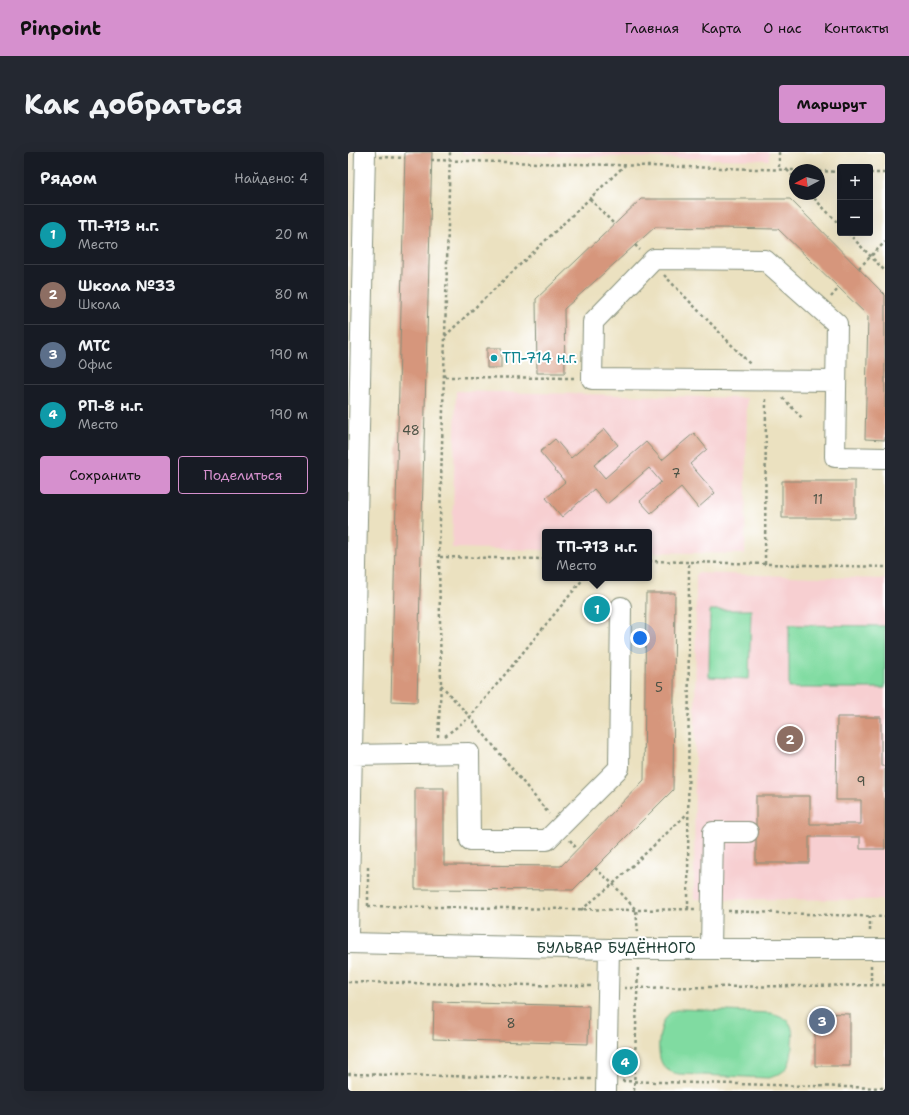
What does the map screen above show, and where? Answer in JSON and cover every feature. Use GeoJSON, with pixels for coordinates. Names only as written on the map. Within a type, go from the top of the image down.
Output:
{"type":"FeatureCollection","features":[{"type":"Feature","properties":{"kind":"street"},"geometry":{"type":"LineString","coordinates":[[348,934],[353,442],[365,152]]}},
{"type":"Feature","properties":{"kind":"street"},"geometry":{"type":"LineString","coordinates":[[836,381],[592,379],[593,322],[654,259],[765,260],[837,324],[836,458],[885,458]]}},
{"type":"Feature","properties":{"kind":"street"},"geometry":{"type":"LineString","coordinates":[[351,755],[469,753],[470,840],[548,840],[619,768],[621,607]]}},
{"type":"Feature","properties":{"kind":"street"},"geometry":{"type":"LineString","coordinates":[[711,948],[713,832],[748,832]]}},
{"type":"Feature","properties":{"kind":"street","name":"БУЛЬВАР БУДЁННОГО"},"geometry":{"type":"LineString","coordinates":[[348,943],[609,949],[885,949]]}},
{"type":"Feature","properties":{"kind":"street"},"geometry":{"type":"LineString","coordinates":[[606,1091],[609,949]]}},
{"type":"Feature","properties":{"kind":"path"},"geometry":{"type":"LineString","coordinates":[[450,152],[440,557],[441,685],[438,741],[470,717],[582,581]]}},
{"type":"Feature","properties":{"kind":"path"},"geometry":{"type":"LineString","coordinates":[[779,152],[779,170]]}},
{"type":"Feature","properties":{"kind":"path"},"geometry":{"type":"LineString","coordinates":[[431,160],[787,170]]}},
{"type":"Feature","properties":{"kind":"path"},"geometry":{"type":"LineString","coordinates":[[445,336],[625,166]]}},
{"type":"Feature","properties":{"kind":"path"},"geometry":{"type":"LineString","coordinates":[[825,171],[837,172]]}},
{"type":"Feature","properties":{"kind":"path"},"geometry":{"type":"LineString","coordinates":[[873,173],[885,173]]}},
{"type":"Feature","properties":{"kind":"path"},"geometry":{"type":"LineString","coordinates":[[590,199],[614,224]]}},
{"type":"Feature","properties":{"kind":"path"},"geometry":{"type":"LineString","coordinates":[[816,200],[837,221]]}},
{"type":"Feature","properties":{"kind":"path"},"geometry":{"type":"LineString","coordinates":[[851,236],[885,271]]}},
{"type":"Feature","properties":{"kind":"path"},"geometry":{"type":"LineString","coordinates":[[858,268],[885,242]]}},
{"type":"Feature","properties":{"kind":"path"},"geometry":{"type":"LineString","coordinates":[[635,245],[803,419]]}},
{"type":"Feature","properties":{"kind":"path"},"geometry":{"type":"LineString","coordinates":[[445,377],[581,378]]}},
{"type":"Feature","properties":{"kind":"path"},"geometry":{"type":"LineString","coordinates":[[765,564],[766,380]]}},
{"type":"Feature","properties":{"kind":"path"},"geometry":{"type":"LineString","coordinates":[[440,557],[542,559]]}},
{"type":"Feature","properties":{"kind":"path"},"geometry":{"type":"LineString","coordinates":[[652,562],[885,567]]}},
{"type":"Feature","properties":{"kind":"path"},"geometry":{"type":"LineString","coordinates":[[688,909],[689,562]]}},
{"type":"Feature","properties":{"kind":"path"},"geometry":{"type":"LineString","coordinates":[[441,685],[470,717],[577,849]]}},
{"type":"Feature","properties":{"kind":"path"},"geometry":{"type":"LineString","coordinates":[[581,910],[613,884],[688,814]]}},
{"type":"Feature","properties":{"kind":"path"},"geometry":{"type":"LineString","coordinates":[[595,868],[613,884],[636,910],[639,948],[634,1091]]}},
{"type":"Feature","properties":{"kind":"path"},"geometry":{"type":"LineString","coordinates":[[349,906],[581,910],[688,909],[885,917]]}},
{"type":"Feature","properties":{"kind":"path"},"geometry":{"type":"LineString","coordinates":[[348,982],[608,987],[637,989],[885,985]]}},
{"type":"Feature","properties":{"kind":"shaded area"},"geometry":{"type":"Polygon","coordinates":[[[462,152],[769,152],[769,160],[462,154],[462,152]]]}},
{"type":"Feature","properties":{"kind":"shaded area"},"geometry":{"type":"Polygon","coordinates":[[[456,391],[747,398],[745,554],[652,552],[652,529],[542,529],[542,550],[452,548],[456,391]]]}},
{"type":"Feature","properties":{"kind":"shaded area"},"geometry":{"type":"Polygon","coordinates":[[[696,573],[885,579],[885,900],[694,899],[696,573]]]}},
{"type":"Feature","properties":{"kind":"green space"},"geometry":{"type":"Polygon","coordinates":[[[710,610],[751,610],[749,679],[709,677],[710,610]]]}},
{"type":"Feature","properties":{"kind":"green space"},"geometry":{"type":"Polygon","coordinates":[[[789,625],[885,626],[885,688],[789,688],[789,625]]]}},
{"type":"Feature","properties":{"kind":"green space"},"geometry":{"type":"Polygon","coordinates":[[[681,1009],[771,1013],[782,1017],[791,1026],[793,1037],[791,1056],[788,1066],[781,1073],[769,1078],[679,1074],[666,1069],[659,1053],[659,1038],[661,1030],[666,1017],[673,1011],[681,1009]]]}},
{"type":"Feature","properties":{"kind":"building"},"geometry":{"type":"Polygon","coordinates":[[[405,152],[432,152],[417,702],[391,701],[405,152]]]}},
{"type":"Feature","properties":{"kind":"building"},"geometry":{"type":"Polygon","coordinates":[[[641,199],[789,199],[885,295],[885,440],[865,439],[868,316],[778,229],[655,227],[564,309],[565,373],[537,373],[536,299],[641,199]]]}},
{"type":"Feature","properties":{"kind":"building","name":"ТП-714 н.г."},"geometry":{"type":"Polygon","coordinates":[[[487,348],[501,348],[501,368],[487,368],[487,348]]]}},
{"type":"Feature","properties":{"kind":"building"},"geometry":{"type":"Polygon","coordinates":[[[605,429],[618,445],[594,465],[605,478],[646,442],[662,460],[694,433],[707,449],[690,464],[715,493],[698,508],[681,487],[651,513],[640,501],[661,482],[649,468],[607,504],[594,489],[562,517],[546,498],[565,482],[540,452],[555,439],[571,458],[605,429]]]}},
{"type":"Feature","properties":{"kind":"building"},"geometry":{"type":"Polygon","coordinates":[[[782,481],[855,481],[855,518],[782,518],[782,481]]]}},
{"type":"Feature","properties":{"kind":"building"},"geometry":{"type":"Polygon","coordinates":[[[646,593],[675,593],[673,790],[573,890],[415,889],[415,788],[444,788],[444,865],[561,866],[644,780],[646,593]]]}},
{"type":"Feature","properties":{"kind":"building"},"geometry":{"type":"Polygon","coordinates":[[[588,598],[606,598],[605,619],[588,619],[588,598]]]}},
{"type":"Feature","properties":{"kind":"building"},"geometry":{"type":"Polygon","coordinates":[[[837,717],[881,717],[881,766],[885,766],[885,849],[860,849],[860,837],[809,837],[809,863],[756,863],[756,796],[810,796],[810,824],[861,824],[861,800],[836,800],[837,717]]]}},
{"type":"Feature","properties":{"kind":"building"},"geometry":{"type":"Polygon","coordinates":[[[434,1002],[589,1006],[588,1044],[433,1039],[434,1002]]]}},
{"type":"Feature","properties":{"kind":"building"},"geometry":{"type":"Polygon","coordinates":[[[815,1013],[850,1014],[850,1066],[815,1066],[815,1013]]]}},
{"type":"Feature","properties":{"kind":"building"},"geometry":{"type":"Polygon","coordinates":[[[619,1051],[630,1051],[630,1073],[619,1073],[619,1051]]]}},
{"type":"Feature","properties":{"kind":"place","name":"ТП-714 н.г."},"geometry":{"type":"Point","coordinates":[494,358]}},
{"type":"Feature","properties":{"kind":"place","name":"ТП-713 н.г."},"geometry":{"type":"Point","coordinates":[597,609]}},
{"type":"Feature","properties":{"kind":"place","name":"Школа №33"},"geometry":{"type":"Point","coordinates":[790,739]}},
{"type":"Feature","properties":{"kind":"place","name":"МТС"},"geometry":{"type":"Point","coordinates":[822,1021]}},
{"type":"Feature","properties":{"kind":"place","name":"РП-8 н.г."},"geometry":{"type":"Point","coordinates":[625,1062]}}]}
